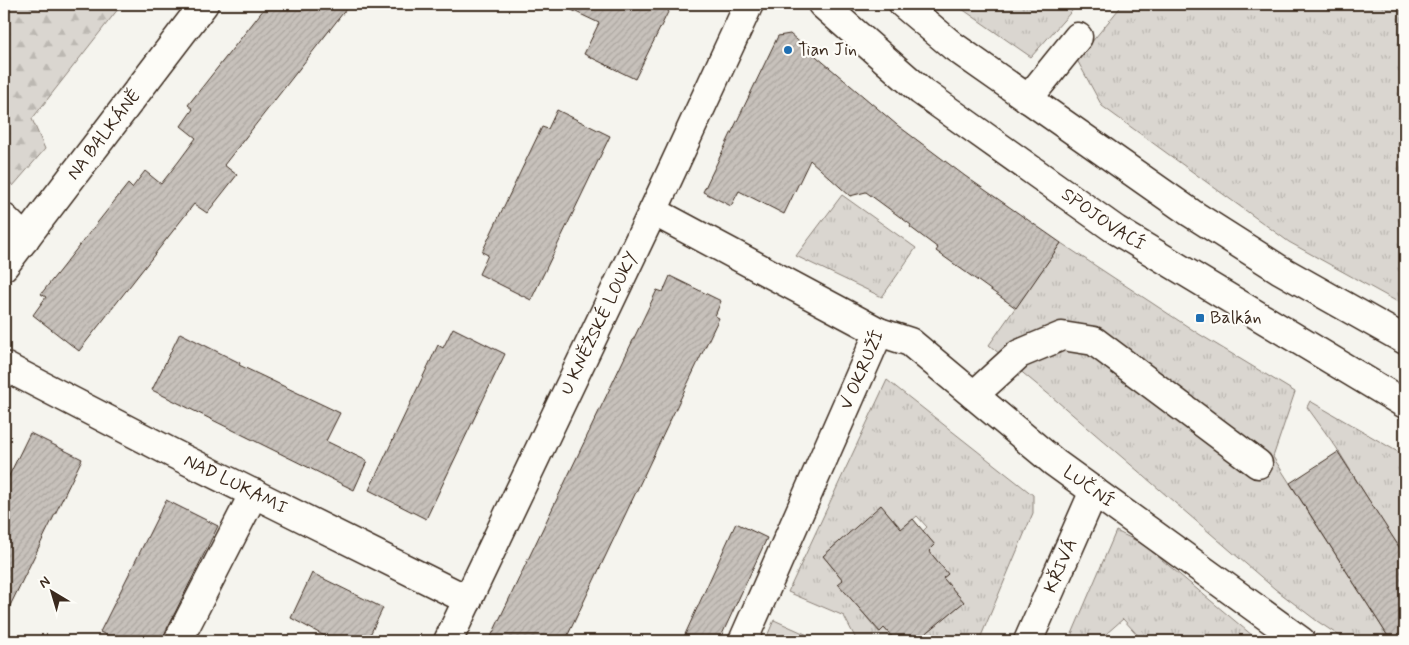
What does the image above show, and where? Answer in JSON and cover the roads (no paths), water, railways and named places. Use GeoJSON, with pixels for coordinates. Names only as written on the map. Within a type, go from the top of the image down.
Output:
{"type":"FeatureCollection","features":[{"type":"Feature","properties":{"kind":"street","name":"NA BALKÁNĚ"},"geometry":{"type":"LineString","coordinates":[[4,266],[204,4]]}},
{"type":"Feature","properties":{"kind":"street","name":"U KNĚŽSKÉ LOUKY"},"geometry":{"type":"LineString","coordinates":[[448,641],[653,211],[749,4]]}},
{"type":"Feature","properties":{"kind":"street","name":"SPOJOVACÍ"},"geometry":{"type":"LineString","coordinates":[[822,4],[921,91],[1116,230],[1405,404]]}},
{"type":"Feature","properties":{"kind":"street"},"geometry":{"type":"LineString","coordinates":[[903,4],[953,46],[1239,244],[1405,340]]}},
{"type":"Feature","properties":{"kind":"street"},"geometry":{"type":"LineString","coordinates":[[1028,99],[1078,38]]}},
{"type":"Feature","properties":{"kind":"street","name":"V OKRUŽÍ"},"geometry":{"type":"LineString","coordinates":[[653,211],[879,332],[743,641]]}},
{"type":"Feature","properties":{"kind":"street"},"geometry":{"type":"LineString","coordinates":[[4,218],[25,239]]}},
{"type":"Feature","properties":{"kind":"street","name":"LUČNÍ"},"geometry":{"type":"LineString","coordinates":[[879,332],[910,342],[1055,463],[1301,641]]}},
{"type":"Feature","properties":{"kind":"street"},"geometry":{"type":"LineString","coordinates":[[974,395],[1019,354],[1062,336],[1094,341],[1258,464]]}},
{"type":"Feature","properties":{"kind":"street","name":"NAD LUKAMI"},"geometry":{"type":"LineString","coordinates":[[4,366],[468,600]]}},
{"type":"Feature","properties":{"kind":"street","name":"KŘIVÁ"},"geometry":{"type":"LineString","coordinates":[[1028,641],[1094,490]]}},
{"type":"Feature","properties":{"kind":"street"},"geometry":{"type":"LineString","coordinates":[[178,641],[254,493]]}},
{"type":"Feature","properties":{"kind":"place","name":"Tian Jin"},"geometry":{"type":"Point","coordinates":[788,50]}},
{"type":"Feature","properties":{"kind":"place","name":"Balkán"},"geometry":{"type":"Point","coordinates":[1200,318]}}]}
